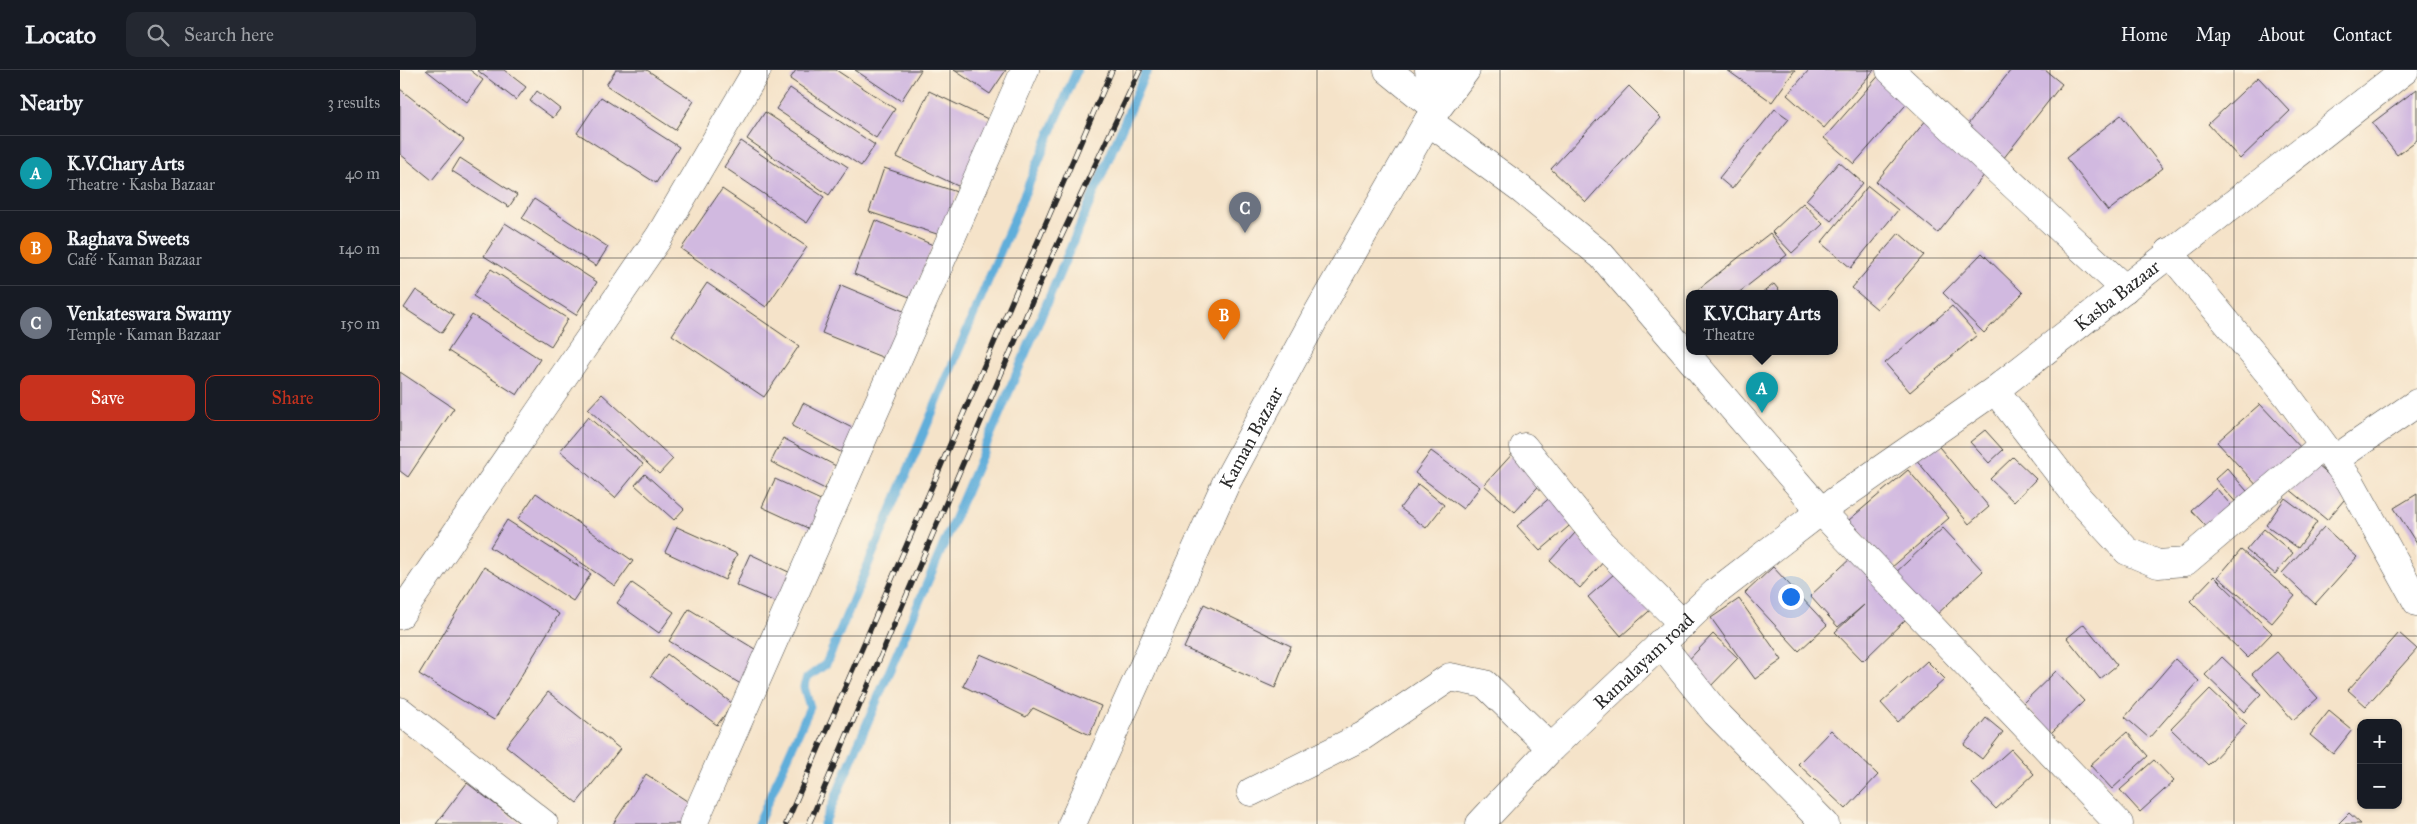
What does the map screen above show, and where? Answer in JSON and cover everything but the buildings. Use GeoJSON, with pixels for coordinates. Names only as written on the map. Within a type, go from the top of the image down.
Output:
{"type":"FeatureCollection","features":[{"type":"Feature","properties":{"kind":"street"},"geometry":{"type":"LineString","coordinates":[[400,615],[659,237],[757,70]]}},
{"type":"Feature","properties":{"kind":"street"},"geometry":{"type":"LineString","coordinates":[[694,824],[1025,70]]}},
{"type":"Feature","properties":{"kind":"street"},"geometry":{"type":"LineString","coordinates":[[1388,70],[1445,97]]}},
{"type":"Feature","properties":{"kind":"street"},"geometry":{"type":"LineString","coordinates":[[1429,70],[1445,97],[1522,190],[1602,256],[1686,354]]}},
{"type":"Feature","properties":{"kind":"street"},"geometry":{"type":"LineString","coordinates":[[1890,70],[2125,289]]}},
{"type":"Feature","properties":{"kind":"street","name":"Kasba Bazaar"},"geometry":{"type":"LineString","coordinates":[[1821,511],[1995,390],[2404,70]]}},
{"type":"Feature","properties":{"kind":"street","name":"Kaman Bazaar"},"geometry":{"type":"LineString","coordinates":[[1072,824],[1226,483],[1321,308],[1445,97]]}},
{"type":"Feature","properties":{"kind":"street"},"geometry":{"type":"LineString","coordinates":[[2169,252],[2286,394],[2328,453],[2350,480],[2417,602]]}},
{"type":"Feature","properties":{"kind":"street"},"geometry":{"type":"LineString","coordinates":[[1687,355],[1821,511],[2118,824]]}},
{"type":"Feature","properties":{"kind":"street"},"geometry":{"type":"LineString","coordinates":[[1995,390],[2079,499],[2115,538],[2128,551],[2158,564],[2185,562],[2328,453],[2417,404]]}},
{"type":"Feature","properties":{"kind":"street"},"geometry":{"type":"LineString","coordinates":[[1524,446],[1601,543],[1683,624]]}},
{"type":"Feature","properties":{"kind":"street","name":"Ramalayam road"},"geometry":{"type":"LineString","coordinates":[[1480,824],[1551,748],[1660,643],[1716,592],[1821,511]]}},
{"type":"Feature","properties":{"kind":"street"},"geometry":{"type":"LineString","coordinates":[[1660,643],[1716,713],[1825,824]]}},
{"type":"Feature","properties":{"kind":"street"},"geometry":{"type":"LineString","coordinates":[[1251,792],[1363,736],[1450,677],[1485,684],[1551,748]]}},
{"type":"Feature","properties":{"kind":"street"},"geometry":{"type":"LineString","coordinates":[[400,711],[544,824]]}},
{"type":"Feature","properties":{"kind":"waterway"},"geometry":{"type":"LineString","coordinates":[[758,824],[810,707],[804,687],[807,678],[826,664],[1077,70]]}},
{"type":"Feature","properties":{"kind":"waterway"},"geometry":{"type":"LineString","coordinates":[[824,824],[1148,70]]}},
{"type":"Feature","properties":{"kind":"railway"},"geometry":{"type":"LineString","coordinates":[[786,824],[1112,70]]}},
{"type":"Feature","properties":{"kind":"railway"},"geometry":{"type":"LineString","coordinates":[[809,824],[1046,269],[1140,70]]}},
{"type":"Feature","properties":{"kind":"place","name":"Venkateswara Swamy"},"geometry":{"type":"Point","coordinates":[1245,233]}},
{"type":"Feature","properties":{"kind":"place","name":"Raghava Sweets"},"geometry":{"type":"Point","coordinates":[1224,340]}},
{"type":"Feature","properties":{"kind":"place","name":"K.V.Chary Arts"},"geometry":{"type":"Point","coordinates":[1762,413]}}]}
